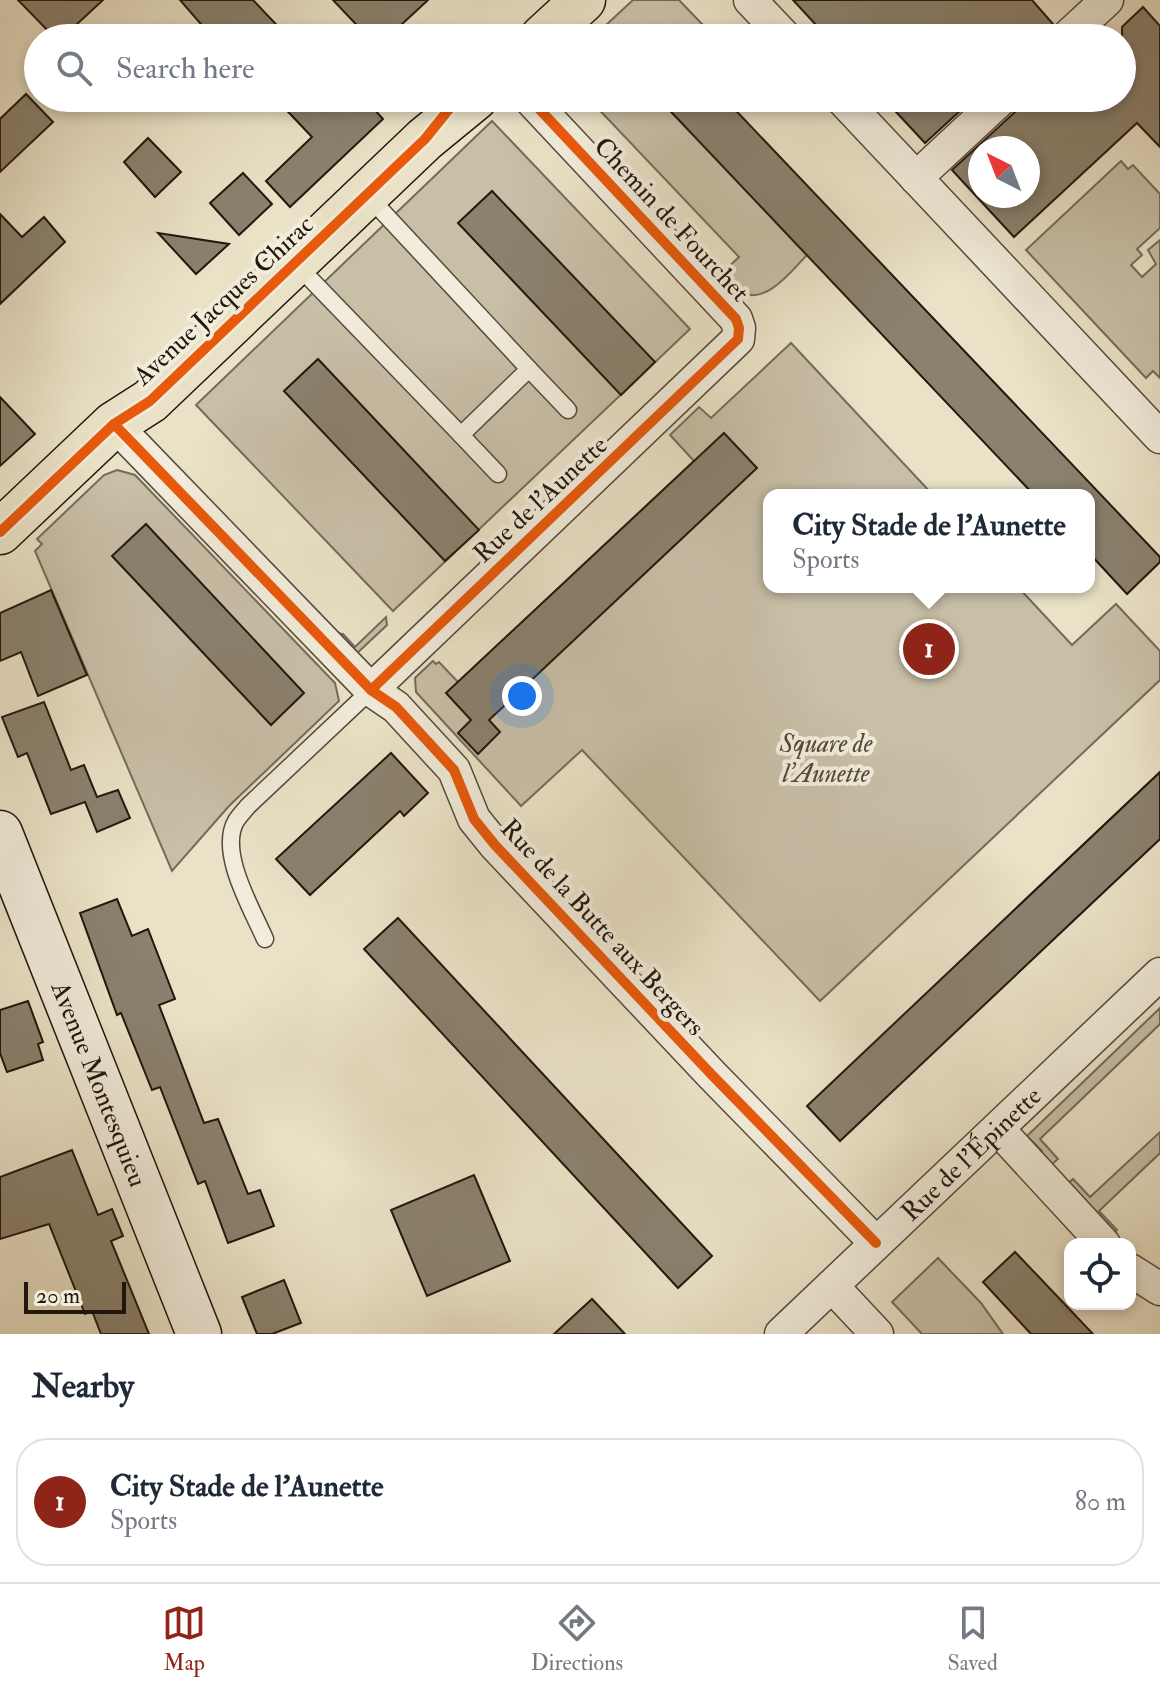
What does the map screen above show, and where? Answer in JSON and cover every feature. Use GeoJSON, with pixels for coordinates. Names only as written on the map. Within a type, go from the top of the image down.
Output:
{"type":"FeatureCollection","features":[{"type":"Feature","properties":{"kind":"main road"},"geometry":{"type":"LineString","coordinates":[[524,24],[549,0]]}},
{"type":"Feature","properties":{"kind":"main road"},"geometry":{"type":"LineString","coordinates":[[557,24],[583,0]]}},
{"type":"Feature","properties":{"kind":"main road"},"geometry":{"type":"LineString","coordinates":[[425,139],[447,112]]}},
{"type":"Feature","properties":{"kind":"main road","name":"Avenue Jacques Chirac"},"geometry":{"type":"LineString","coordinates":[[0,532],[114,424],[150,401],[366,194],[458,112]]}},
{"type":"Feature","properties":{"kind":"street"},"geometry":{"type":"LineString","coordinates":[[750,0],[773,24]]}},
{"type":"Feature","properties":{"kind":"street"},"geometry":{"type":"LineString","coordinates":[[1081,24],[1107,0]]}},
{"type":"Feature","properties":{"kind":"street","name":"Chemin de Fourchet"},"geometry":{"type":"LineString","coordinates":[[542,112],[736,319],[738,339]]}},
{"type":"Feature","properties":{"kind":"street"},"geometry":{"type":"LineString","coordinates":[[854,112],[1160,437]]}},
{"type":"Feature","properties":{"kind":"street"},"geometry":{"type":"LineString","coordinates":[[916,178],[987,112]]}},
{"type":"Feature","properties":{"kind":"street","name":"Rue de l'Aunette"},"geometry":{"type":"LineString","coordinates":[[371,690],[738,339]]}},
{"type":"Feature","properties":{"kind":"street","name":"Rue de la Butte aux Bergers"},"geometry":{"type":"LineString","coordinates":[[114,424],[371,690],[396,707],[454,770],[474,819],[495,845],[876,1243]]}},
{"type":"Feature","properties":{"kind":"street","name":"Avenue Montesquieu"},"geometry":{"type":"LineString","coordinates":[[0,833],[199,1334]]}},
{"type":"Feature","properties":{"kind":"street","name":"Rue de l'Épinette"},"geometry":{"type":"LineString","coordinates":[[796,1329],[832,1286],[876,1243],[1160,974]]}},
{"type":"Feature","properties":{"kind":"street"},"geometry":{"type":"LineString","coordinates":[[998,1129],[1098,1238]]}},
{"type":"Feature","properties":{"kind":"street"},"geometry":{"type":"LineString","coordinates":[[1136,1274],[1160,1289]]}},
{"type":"Feature","properties":{"kind":"street"},"geometry":{"type":"LineString","coordinates":[[832,1286],[877,1334]]}},
{"type":"Feature","properties":{"kind":"lane"},"geometry":{"type":"LineString","coordinates":[[366,194],[568,410]]}},
{"type":"Feature","properties":{"kind":"lane"},"geometry":{"type":"LineString","coordinates":[[295,263],[498,474]]}},
{"type":"Feature","properties":{"kind":"lane"},"geometry":{"type":"LineString","coordinates":[[461,435],[529,369]]}},
{"type":"Feature","properties":{"kind":"lane","name":"Rue de l'Aunette"},"geometry":{"type":"LineString","coordinates":[[265,939],[232,861],[230,846],[234,823],[248,806],[371,690]]}},
{"type":"Feature","properties":{"kind":"green space"},"geometry":{"type":"Polygon","coordinates":[[[633,0],[679,0],[702,24],[607,24],[633,0]]]}},
{"type":"Feature","properties":{"kind":"green space"},"geometry":{"type":"Polygon","coordinates":[[[601,112],[671,112],[807,255],[777,285],[768,291],[750,295],[737,290],[721,274],[739,257],[601,112]]]}},
{"type":"Feature","properties":{"kind":"green space"},"geometry":{"type":"Polygon","coordinates":[[[492,121],[690,329],[393,611],[196,405],[492,121]]]}},
{"type":"Feature","properties":{"kind":"green space"},"geometry":{"type":"Polygon","coordinates":[[[1121,161],[1128,169],[1133,165],[1160,194],[1160,228],[1137,249],[1142,255],[1131,265],[1142,277],[1156,264],[1148,250],[1160,240],[1160,378],[1153,371],[1146,378],[1026,250],[1121,161]]]}},
{"type":"Feature","properties":{"kind":"green space","name":"Square de l'Aunette"},"geometry":{"type":"Polygon","coordinates":[[[791,343],[927,489],[763,489],[763,593],[1024,593],[1072,645],[1116,604],[1160,651],[1160,680],[820,1001],[582,750],[521,806],[416,692],[415,678],[433,661],[436,664],[439,662],[458,682],[694,461],[670,435],[699,407],[711,418],[791,343]]]}},
{"type":"Feature","properties":{"kind":"green space"},"geometry":{"type":"Polygon","coordinates":[[[117,470],[135,475],[335,683],[339,701],[229,806],[172,871],[35,551],[42,544],[37,539],[104,475],[117,470]]]}},
{"type":"Feature","properties":{"kind":"green space"},"geometry":{"type":"Polygon","coordinates":[[[386,617],[387,625],[353,657],[335,633],[343,634],[355,647],[386,617]]]}},
{"type":"Feature","properties":{"kind":"green space"},"geometry":{"type":"Polygon","coordinates":[[[1160,1008],[1160,1024],[1040,1139],[1058,1159],[1050,1166],[1038,1156],[1042,1151],[1027,1136],[1160,1008]]]}},
{"type":"Feature","properties":{"kind":"green space"},"geometry":{"type":"Polygon","coordinates":[[[1160,1132],[1160,1153],[1099,1211],[1117,1230],[1110,1237],[1063,1188],[1073,1179],[1090,1197],[1160,1132]]]}},
{"type":"Feature","properties":{"kind":"green space"},"geometry":{"type":"Polygon","coordinates":[[[938,1258],[981,1303],[1003,1334],[922,1334],[892,1302],[938,1258]]]}},
{"type":"Feature","properties":{"kind":"building"},"geometry":{"type":"Polygon","coordinates":[[[18,0],[103,0],[77,24],[41,24],[18,0]]]}},
{"type":"Feature","properties":{"kind":"building"},"geometry":{"type":"Polygon","coordinates":[[[180,0],[253,0],[276,24],[201,24],[180,0]]]}},
{"type":"Feature","properties":{"kind":"building"},"geometry":{"type":"Polygon","coordinates":[[[333,0],[428,0],[402,24],[356,24],[333,0]]]}},
{"type":"Feature","properties":{"kind":"building"},"geometry":{"type":"Polygon","coordinates":[[[793,0],[1032,0],[1053,24],[815,24],[793,0]]]}},
{"type":"Feature","properties":{"kind":"building"},"geometry":{"type":"Polygon","coordinates":[[[1143,7],[1160,26],[1160,147],[1137,123],[1014,237],[987,208],[1040,208],[1040,136],[989,136],[1015,112],[1136,112],[1136,24],[1125,24],[1143,7]]]}},
{"type":"Feature","properties":{"kind":"building"},"geometry":{"type":"Polygon","coordinates":[[[24,96],[24,112],[43,112],[53,122],[0,172],[0,119],[24,96]]]}},
{"type":"Feature","properties":{"kind":"building"},"geometry":{"type":"Polygon","coordinates":[[[288,112],[377,112],[383,119],[290,207],[266,181],[312,137],[288,112]]]}},
{"type":"Feature","properties":{"kind":"building"},"geometry":{"type":"Polygon","coordinates":[[[671,112],[737,112],[1160,557],[1160,562],[1127,594],[1095,559],[1095,489],[1028,489],[671,112]]]}},
{"type":"Feature","properties":{"kind":"building"},"geometry":{"type":"Polygon","coordinates":[[[896,112],[959,112],[925,143],[896,112]]]}},
{"type":"Feature","properties":{"kind":"building"},"geometry":{"type":"Polygon","coordinates":[[[148,138],[181,172],[155,197],[124,162],[148,138]]]}},
{"type":"Feature","properties":{"kind":"building"},"geometry":{"type":"Polygon","coordinates":[[[968,155],[968,187],[952,170],[968,155]]]}},
{"type":"Feature","properties":{"kind":"building"},"geometry":{"type":"Polygon","coordinates":[[[243,173],[272,204],[239,235],[210,203],[243,173]]]}},
{"type":"Feature","properties":{"kind":"building"},"geometry":{"type":"Polygon","coordinates":[[[492,191],[655,362],[621,395],[458,223],[492,191]]]}},
{"type":"Feature","properties":{"kind":"building"},"geometry":{"type":"Polygon","coordinates":[[[0,214],[22,237],[44,217],[65,242],[0,304],[0,214]]]}},
{"type":"Feature","properties":{"kind":"building"},"geometry":{"type":"Polygon","coordinates":[[[158,233],[229,244],[196,274],[158,233]]]}},
{"type":"Feature","properties":{"kind":"building"},"geometry":{"type":"Polygon","coordinates":[[[318,359],[479,530],[445,561],[284,391],[318,359]]]}},
{"type":"Feature","properties":{"kind":"building"},"geometry":{"type":"Polygon","coordinates":[[[0,397],[35,434],[0,466],[0,397]]]}},
{"type":"Feature","properties":{"kind":"building"},"geometry":{"type":"Polygon","coordinates":[[[724,433],[757,468],[489,720],[500,732],[478,754],[458,733],[471,720],[446,693],[724,433]]]}},
{"type":"Feature","properties":{"kind":"building"},"geometry":{"type":"Polygon","coordinates":[[[146,524],[304,693],[271,725],[112,556],[146,524]]]}},
{"type":"Feature","properties":{"kind":"building"},"geometry":{"type":"Polygon","coordinates":[[[51,590],[87,675],[38,696],[21,652],[0,661],[0,613],[51,590]]]}},
{"type":"Feature","properties":{"kind":"building"},"geometry":{"type":"Polygon","coordinates":[[[44,702],[71,770],[84,765],[97,797],[118,790],[130,818],[97,832],[85,802],[51,814],[27,753],[18,757],[2,717],[44,702]]]}},
{"type":"Feature","properties":{"kind":"building"},"geometry":{"type":"Polygon","coordinates":[[[391,753],[428,793],[404,816],[400,811],[310,895],[276,859],[391,753]]]}},
{"type":"Feature","properties":{"kind":"building"},"geometry":{"type":"Polygon","coordinates":[[[1160,772],[1160,839],[840,1141],[807,1106],[1160,772]]]}},
{"type":"Feature","properties":{"kind":"building"},"geometry":{"type":"Polygon","coordinates":[[[117,899],[132,936],[148,929],[175,999],[159,1005],[204,1123],[218,1119],[248,1194],[260,1190],[274,1226],[228,1243],[205,1181],[198,1184],[160,1087],[152,1090],[121,1013],[117,1015],[80,913],[117,899]]]}},
{"type":"Feature","properties":{"kind":"building"},"geometry":{"type":"Polygon","coordinates":[[[398,918],[712,1256],[678,1288],[364,949],[398,918]]]}},
{"type":"Feature","properties":{"kind":"building"},"geometry":{"type":"Polygon","coordinates":[[[28,1001],[43,1042],[38,1044],[43,1060],[7,1072],[0,1053],[0,1010],[28,1001]]]}},
{"type":"Feature","properties":{"kind":"building"},"geometry":{"type":"Polygon","coordinates":[[[72,1150],[98,1215],[112,1209],[123,1236],[111,1241],[149,1334],[101,1334],[92,1311],[85,1314],[49,1224],[0,1239],[0,1177],[72,1150]]]}},
{"type":"Feature","properties":{"kind":"building"},"geometry":{"type":"Polygon","coordinates":[[[474,1175],[510,1261],[427,1296],[391,1210],[474,1175]]]}},
{"type":"Feature","properties":{"kind":"building"},"geometry":{"type":"Polygon","coordinates":[[[1015,1252],[1064,1304],[1064,1310],[1070,1310],[1093,1334],[1031,1334],[983,1282],[1015,1252]]]}},
{"type":"Feature","properties":{"kind":"building"},"geometry":{"type":"Polygon","coordinates":[[[284,1280],[301,1323],[272,1334],[257,1334],[242,1297],[284,1280]]]}},
{"type":"Feature","properties":{"kind":"building"},"geometry":{"type":"Polygon","coordinates":[[[592,1299],[625,1334],[554,1334],[592,1299]]]}},
{"type":"Feature","properties":{"kind":"cycle path"},"geometry":{"type":"LineString","coordinates":[[0,532],[114,424],[150,401],[425,139],[447,112]]}},
{"type":"Feature","properties":{"kind":"cycle path"},"geometry":{"type":"LineString","coordinates":[[371,690],[738,339],[736,319],[542,112]]}},
{"type":"Feature","properties":{"kind":"cycle path"},"geometry":{"type":"LineString","coordinates":[[114,424],[371,690],[396,707],[454,770],[474,819],[495,845],[876,1243]]}},
{"type":"Feature","properties":{"kind":"place","name":"City Stade de l'Aunette"},"geometry":{"type":"Point","coordinates":[929,649]}}]}
